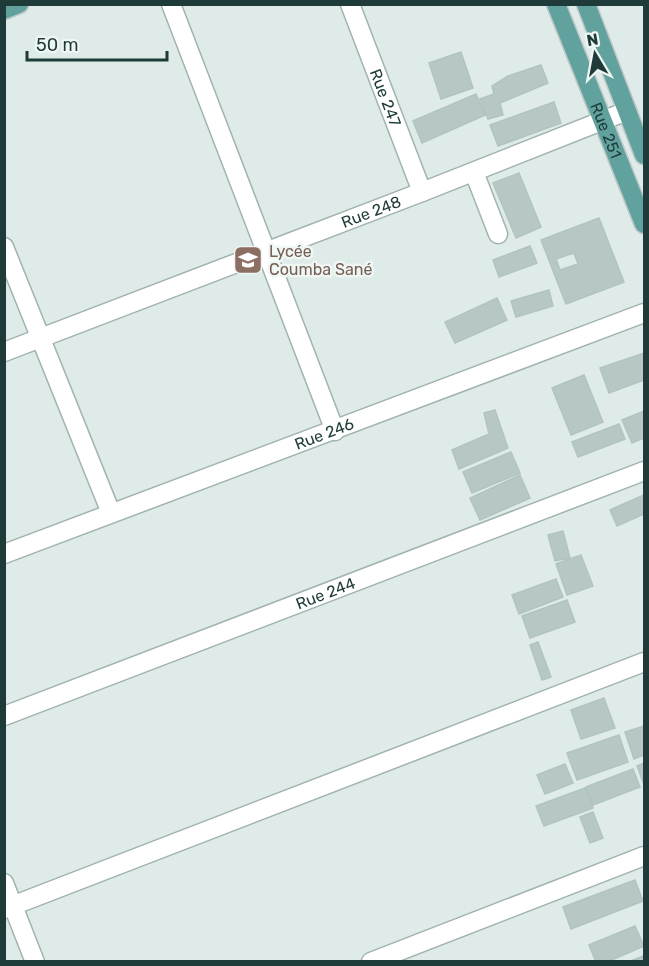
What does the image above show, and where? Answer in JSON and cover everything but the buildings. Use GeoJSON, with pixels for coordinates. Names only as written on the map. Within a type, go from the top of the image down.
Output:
{"type":"FeatureCollection","features":[{"type":"Feature","properties":{"kind":"main road"},"geometry":{"type":"LineString","coordinates":[[4,10],[19,4]]}},
{"type":"Feature","properties":{"kind":"main road","name":"Rue 251"},"geometry":{"type":"LineString","coordinates":[[586,4],[645,155]]}},
{"type":"Feature","properties":{"kind":"main road","name":"Rue 251"},"geometry":{"type":"LineString","coordinates":[[558,5],[645,224]]}},
{"type":"Feature","properties":{"kind":"street"},"geometry":{"type":"LineString","coordinates":[[171,4],[335,431]]}},
{"type":"Feature","properties":{"kind":"street","name":"Rue 247"},"geometry":{"type":"LineString","coordinates":[[350,4],[422,192]]}},
{"type":"Feature","properties":{"kind":"street","name":"Rue 248"},"geometry":{"type":"LineString","coordinates":[[4,352],[627,111]]}},
{"type":"Feature","properties":{"kind":"street"},"geometry":{"type":"LineString","coordinates":[[474,172],[498,234]]}},
{"type":"Feature","properties":{"kind":"street"},"geometry":{"type":"LineString","coordinates":[[4,247],[111,513]]}},
{"type":"Feature","properties":{"kind":"street","name":"Rue 246"},"geometry":{"type":"LineString","coordinates":[[4,554],[645,313]]}},
{"type":"Feature","properties":{"kind":"street","name":"Rue 244"},"geometry":{"type":"LineString","coordinates":[[4,716],[645,471]]}},
{"type":"Feature","properties":{"kind":"street"},"geometry":{"type":"LineString","coordinates":[[9,908],[645,662]]}},
{"type":"Feature","properties":{"kind":"street"},"geometry":{"type":"LineString","coordinates":[[371,962],[645,856]]}},
{"type":"Feature","properties":{"kind":"street"},"geometry":{"type":"LineString","coordinates":[[4,883],[9,908],[35,962]]}},
{"type":"Feature","properties":{"kind":"place","name":"Lycée Coumba Sané"},"geometry":{"type":"Point","coordinates":[248,260]}}]}
